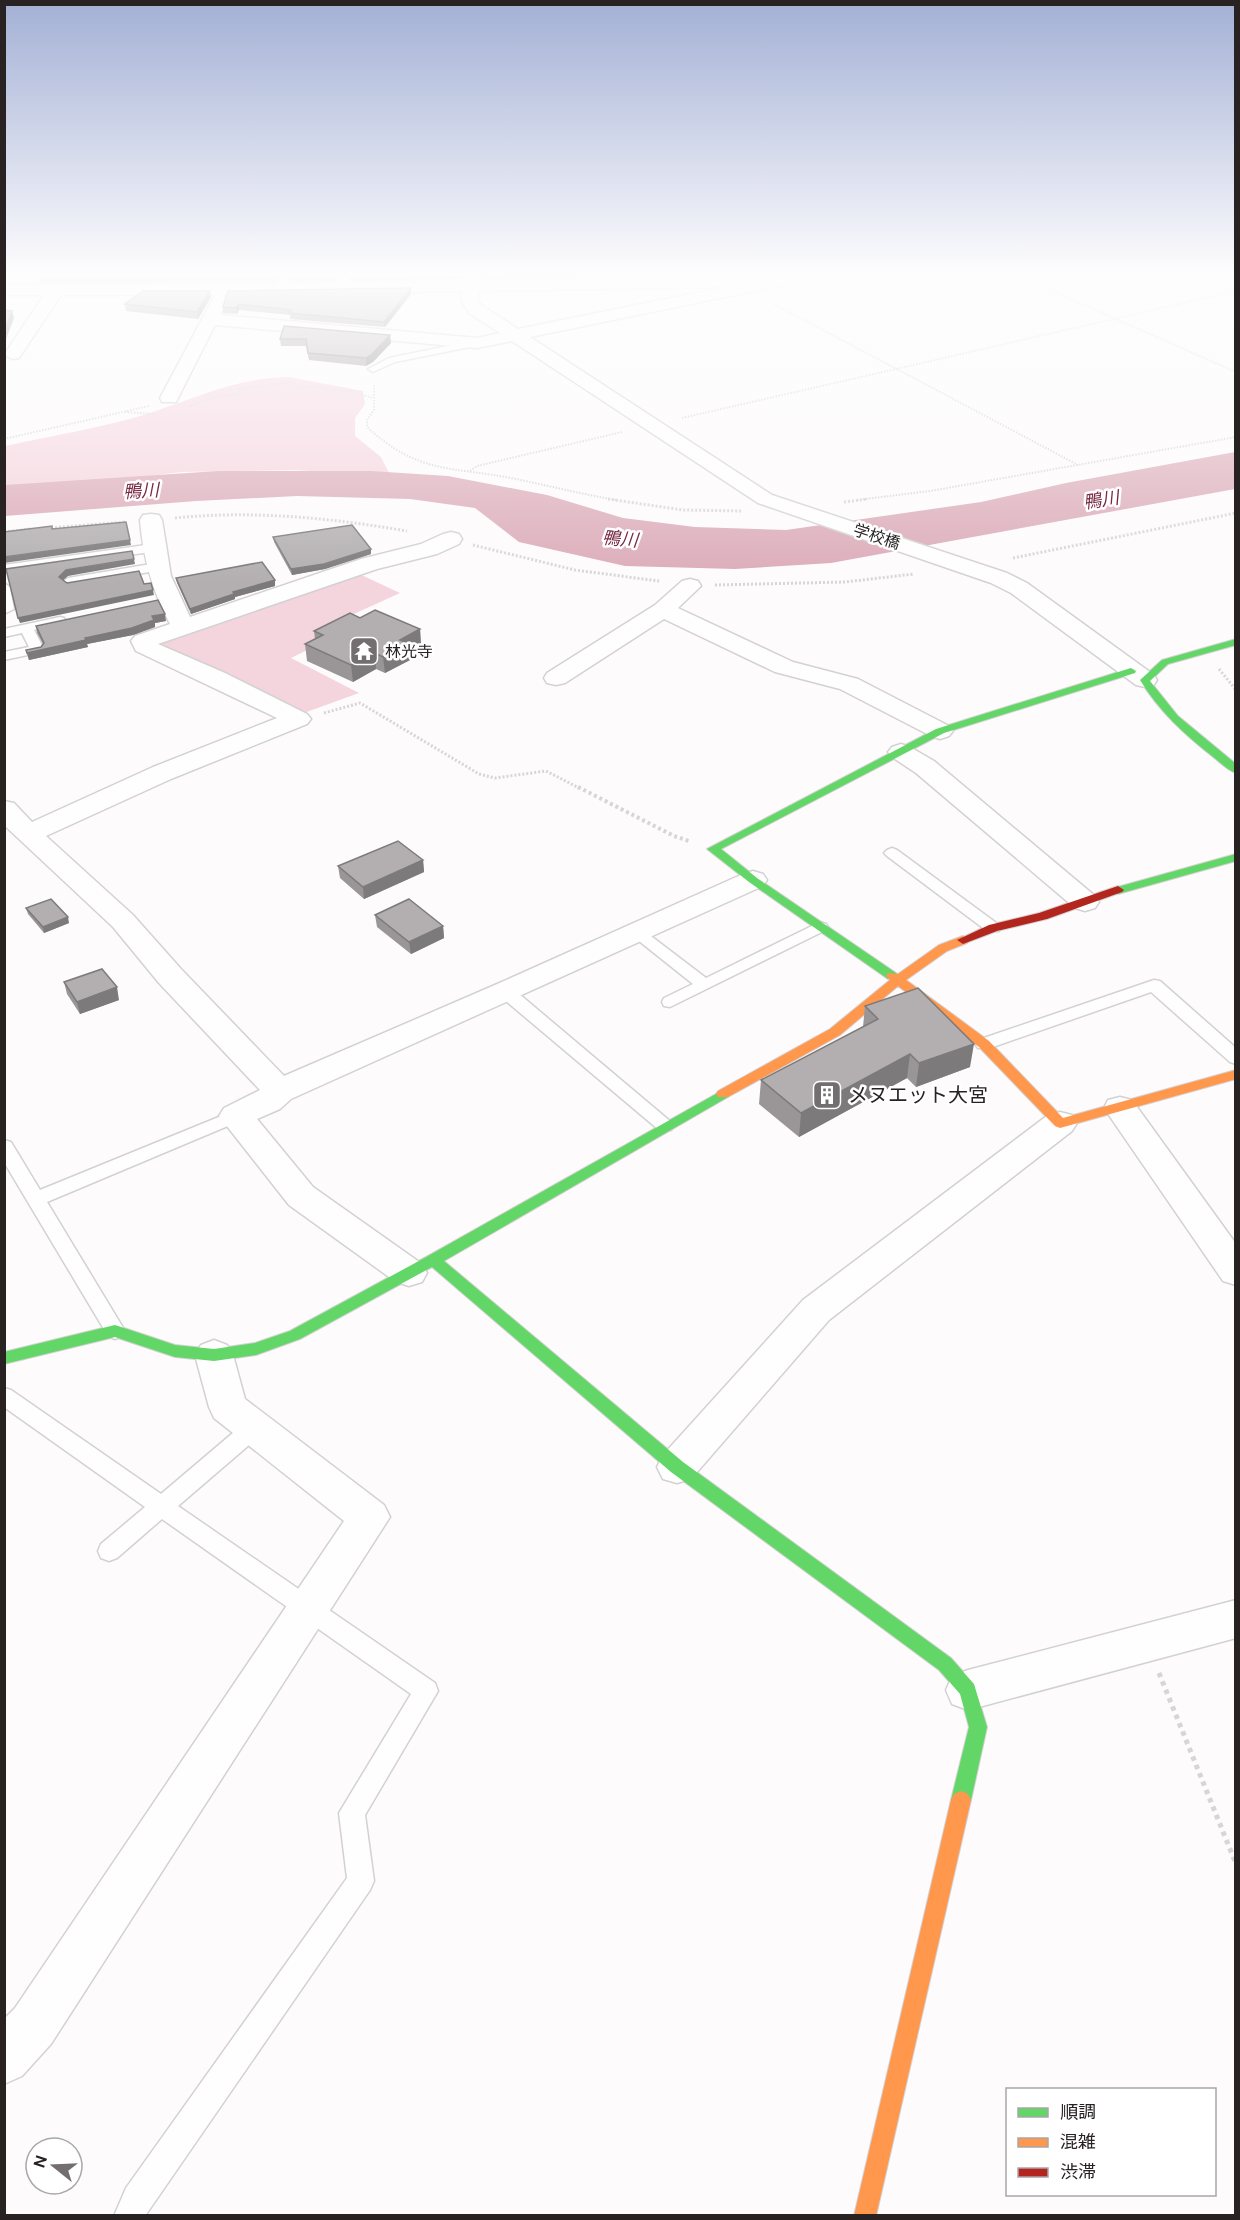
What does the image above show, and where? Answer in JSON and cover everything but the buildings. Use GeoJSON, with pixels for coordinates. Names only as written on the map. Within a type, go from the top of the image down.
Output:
{"type":"FeatureCollection","features":[{"type":"Feature","properties":{"kind":"street"},"geometry":{"type":"LineString","coordinates":[[166,406],[181,377]]}},
{"type":"Feature","properties":{"kind":"street","name":"学校橋"},"geometry":{"type":"LineString","coordinates":[[577,377],[765,499],[962,564],[1019,588],[1138,675]]}},
{"type":"Feature","properties":{"kind":"street"},"geometry":{"type":"LineString","coordinates":[[151,519],[162,600],[184,628]]}},
{"type":"Feature","properties":{"kind":"street"},"geometry":{"type":"LineString","coordinates":[[298,719],[216,678],[144,646],[143,641],[369,564],[429,549],[451,539]]}},
{"type":"Feature","properties":{"kind":"street"},"geometry":{"type":"LineString","coordinates":[[556,678],[663,610],[690,586]]}},
{"type":"Feature","properties":{"kind":"street"},"geometry":{"type":"LineString","coordinates":[[663,610],[784,667],[849,684],[940,732]]}},
{"type":"Feature","properties":{"kind":"street"},"geometry":{"type":"LineString","coordinates":[[1060,1123],[984,1044],[898,980],[753,880],[713,849],[940,732],[1138,675],[1165,662],[1236,642]]}},
{"type":"Feature","properties":{"kind":"street"},"geometry":{"type":"LineString","coordinates":[[1138,675],[1150,693],[1170,714],[1236,770]]}},
{"type":"Feature","properties":{"kind":"street"},"geometry":{"type":"LineString","coordinates":[[28,834],[162,773],[298,719]]}},
{"type":"Feature","properties":{"kind":"street"},"geometry":{"type":"LineString","coordinates":[[901,752],[925,766],[1085,902]]}},
{"type":"Feature","properties":{"kind":"street"},"geometry":{"type":"LineString","coordinates":[[4,809],[123,921],[170,976],[279,1091]]}},
{"type":"Feature","properties":{"kind":"street"},"geometry":{"type":"LineString","coordinates":[[4,1358],[116,1331],[175,1351],[214,1355],[256,1349],[295,1335],[835,1032],[898,980],[943,948],[993,928],[1043,916],[1236,857]]}},
{"type":"Feature","properties":{"kind":"street"},"geometry":{"type":"LineString","coordinates":[[753,880],[506,992],[279,1091],[268,1101],[236,1116],[301,1197],[421,1266],[677,1467],[945,1664],[968,1690],[978,1727],[865,2216]]}},
{"type":"Feature","properties":{"kind":"street"},"geometry":{"type":"LineString","coordinates":[[677,1467],[816,1310],[1060,1123],[1236,1074]]}},
{"type":"Feature","properties":{"kind":"street"},"geometry":{"type":"LineString","coordinates":[[1120,1108],[1236,1272]]}},
{"type":"Feature","properties":{"kind":"street"},"geometry":{"type":"LineString","coordinates":[[4,2058],[33,2026],[369,1516],[228,1407],[214,1355]]}},
{"type":"Feature","properties":{"kind":"street"},"geometry":{"type":"LineString","coordinates":[[968,1690],[1236,1619]]}},
{"type":"Feature","properties":{"kind":"lane"},"geometry":{"type":"LineString","coordinates":[[4,569],[155,558]]}},
{"type":"Feature","properties":{"kind":"lane"},"geometry":{"type":"LineString","coordinates":[[68,582],[155,558]]}},
{"type":"Feature","properties":{"kind":"lane"},"geometry":{"type":"LineString","coordinates":[[4,587],[8,609],[4,610]]}},
{"type":"Feature","properties":{"kind":"lane"},"geometry":{"type":"LineString","coordinates":[[4,633],[70,619]]}},
{"type":"Feature","properties":{"kind":"lane"},"geometry":{"type":"LineString","coordinates":[[4,656],[37,649],[26,628]]}},
{"type":"Feature","properties":{"kind":"lane"},"geometry":{"type":"LineString","coordinates":[[892,853],[993,928]]}},
{"type":"Feature","properties":{"kind":"lane"},"geometry":{"type":"LineString","coordinates":[[670,1002],[820,927]]}},
{"type":"Feature","properties":{"kind":"lane"},"geometry":{"type":"LineString","coordinates":[[637,933],[705,985]]}},
{"type":"Feature","properties":{"kind":"lane"},"geometry":{"type":"LineString","coordinates":[[984,1044],[1154,985],[1236,1058]]}},
{"type":"Feature","properties":{"kind":"lane"},"geometry":{"type":"LineString","coordinates":[[506,992],[665,1126]]}},
{"type":"Feature","properties":{"kind":"lane"},"geometry":{"type":"LineString","coordinates":[[37,1199],[236,1116]]}},
{"type":"Feature","properties":{"kind":"lane"},"geometry":{"type":"LineString","coordinates":[[5,1147],[116,1331]]}},
{"type":"Feature","properties":{"kind":"lane"},"geometry":{"type":"LineString","coordinates":[[4,1396],[426,1690],[352,1814],[361,1881],[137,2199],[129,2216]]}},
{"type":"Feature","properties":{"kind":"lane"},"geometry":{"type":"LineString","coordinates":[[109,1551],[255,1427]]}},
{"type":"Feature","properties":{"kind":"path"},"geometry":{"type":"LineString","coordinates":[[373,377],[374,410],[367,420],[367,427],[398,453],[417,461],[611,501],[682,510],[796,509],[930,491],[1236,437]]}},
{"type":"Feature","properties":{"kind":"path"},"geometry":{"type":"LineString","coordinates":[[469,471],[477,466],[864,377]]}},
{"type":"Feature","properties":{"kind":"path"},"geometry":{"type":"LineString","coordinates":[[911,377],[1078,465]]}},
{"type":"Feature","properties":{"kind":"path"},"geometry":{"type":"LineString","coordinates":[[190,406],[220,395],[240,394],[239,389],[292,382],[296,388],[321,386],[323,389],[350,391],[373,398]]}},
{"type":"Feature","properties":{"kind":"path"},"geometry":{"type":"LineString","coordinates":[[4,440],[165,402],[166,406],[154,415],[126,412]]}},
{"type":"Feature","properties":{"kind":"path"},"geometry":{"type":"LineString","coordinates":[[4,532],[204,515],[334,519],[451,539],[575,570],[690,586],[845,582],[962,564],[1236,513]]}},
{"type":"Feature","properties":{"kind":"path"},"geometry":{"type":"LineString","coordinates":[[1215,665],[1236,690]]}},
{"type":"Feature","properties":{"kind":"path"},"geometry":{"type":"LineString","coordinates":[[298,719],[360,703],[479,774],[495,778],[546,771],[674,836],[713,849]]}},
{"type":"Feature","properties":{"kind":"path"},"geometry":{"type":"LineString","coordinates":[[1146,1642],[1236,1864]]}},
{"type":"Feature","properties":{"kind":"shaded area"},"geometry":{"type":"Polygon","coordinates":[[[289,377],[363,391],[365,404],[355,418],[355,436],[381,457],[391,477],[296,470],[181,472],[115,480],[5,487],[5,446],[119,422],[205,393],[253,380],[289,377]]]}},
{"type":"Feature","properties":{"kind":"shaded area"},"geometry":{"type":"Polygon","coordinates":[[[355,572],[400,593],[334,623],[347,630],[291,658],[359,693],[301,714],[246,683],[156,644],[355,572]]]}},
{"type":"Feature","properties":{"kind":"water","name":"鴨川"},"geometry":{"type":"Polygon","coordinates":[[[1235,452],[1235,489],[831,563],[735,569],[625,566],[519,542],[475,508],[410,499],[297,496],[196,501],[5,516],[5,485],[218,471],[371,471],[448,476],[547,495],[623,518],[695,527],[786,530],[981,502],[1066,483],[1235,452]]]}},
{"type":"Feature","properties":{"kind":"traffic: fast"},"geometry":{"type":"LineString","coordinates":[[1236,642],[1165,662],[1145,680],[1153,694],[1174,718],[1236,770]]}},
{"type":"Feature","properties":{"kind":"traffic: fast"},"geometry":{"type":"LineString","coordinates":[[892,976],[753,880],[713,849],[940,731],[1131,671]]}},
{"type":"Feature","properties":{"kind":"traffic: fast"},"geometry":{"type":"LineString","coordinates":[[1118,890],[1236,857]]}},
{"type":"Feature","properties":{"kind":"traffic: fast"},"geometry":{"type":"LineString","coordinates":[[4,1358],[115,1331],[175,1351],[214,1355],[256,1349],[295,1335],[433,1260],[723,1094]]}},
{"type":"Feature","properties":{"kind":"traffic: fast"},"geometry":{"type":"LineString","coordinates":[[433,1260],[677,1467],[945,1664],[968,1690],[978,1727],[961,1800]]}},
{"type":"Feature","properties":{"kind":"traffic: slow"},"geometry":{"type":"LineString","coordinates":[[723,1094],[835,1032],[898,980],[943,948],[963,940]]}},
{"type":"Feature","properties":{"kind":"traffic: slow"},"geometry":{"type":"LineString","coordinates":[[892,976],[984,1044],[1060,1123],[1236,1074]]}},
{"type":"Feature","properties":{"kind":"traffic: slow"},"geometry":{"type":"LineString","coordinates":[[865,2216],[961,1800]]}},
{"type":"Feature","properties":{"kind":"traffic: jam"},"geometry":{"type":"LineString","coordinates":[[963,940],[993,928],[1043,916],[1118,890]]}},
{"type":"Feature","properties":{"kind":"place","name":"林光寺"},"geometry":{"type":"Point","coordinates":[364,651]}},
{"type":"Feature","properties":{"kind":"place","name":"メヌエット大宮"},"geometry":{"type":"Point","coordinates":[827,1095]}}]}
